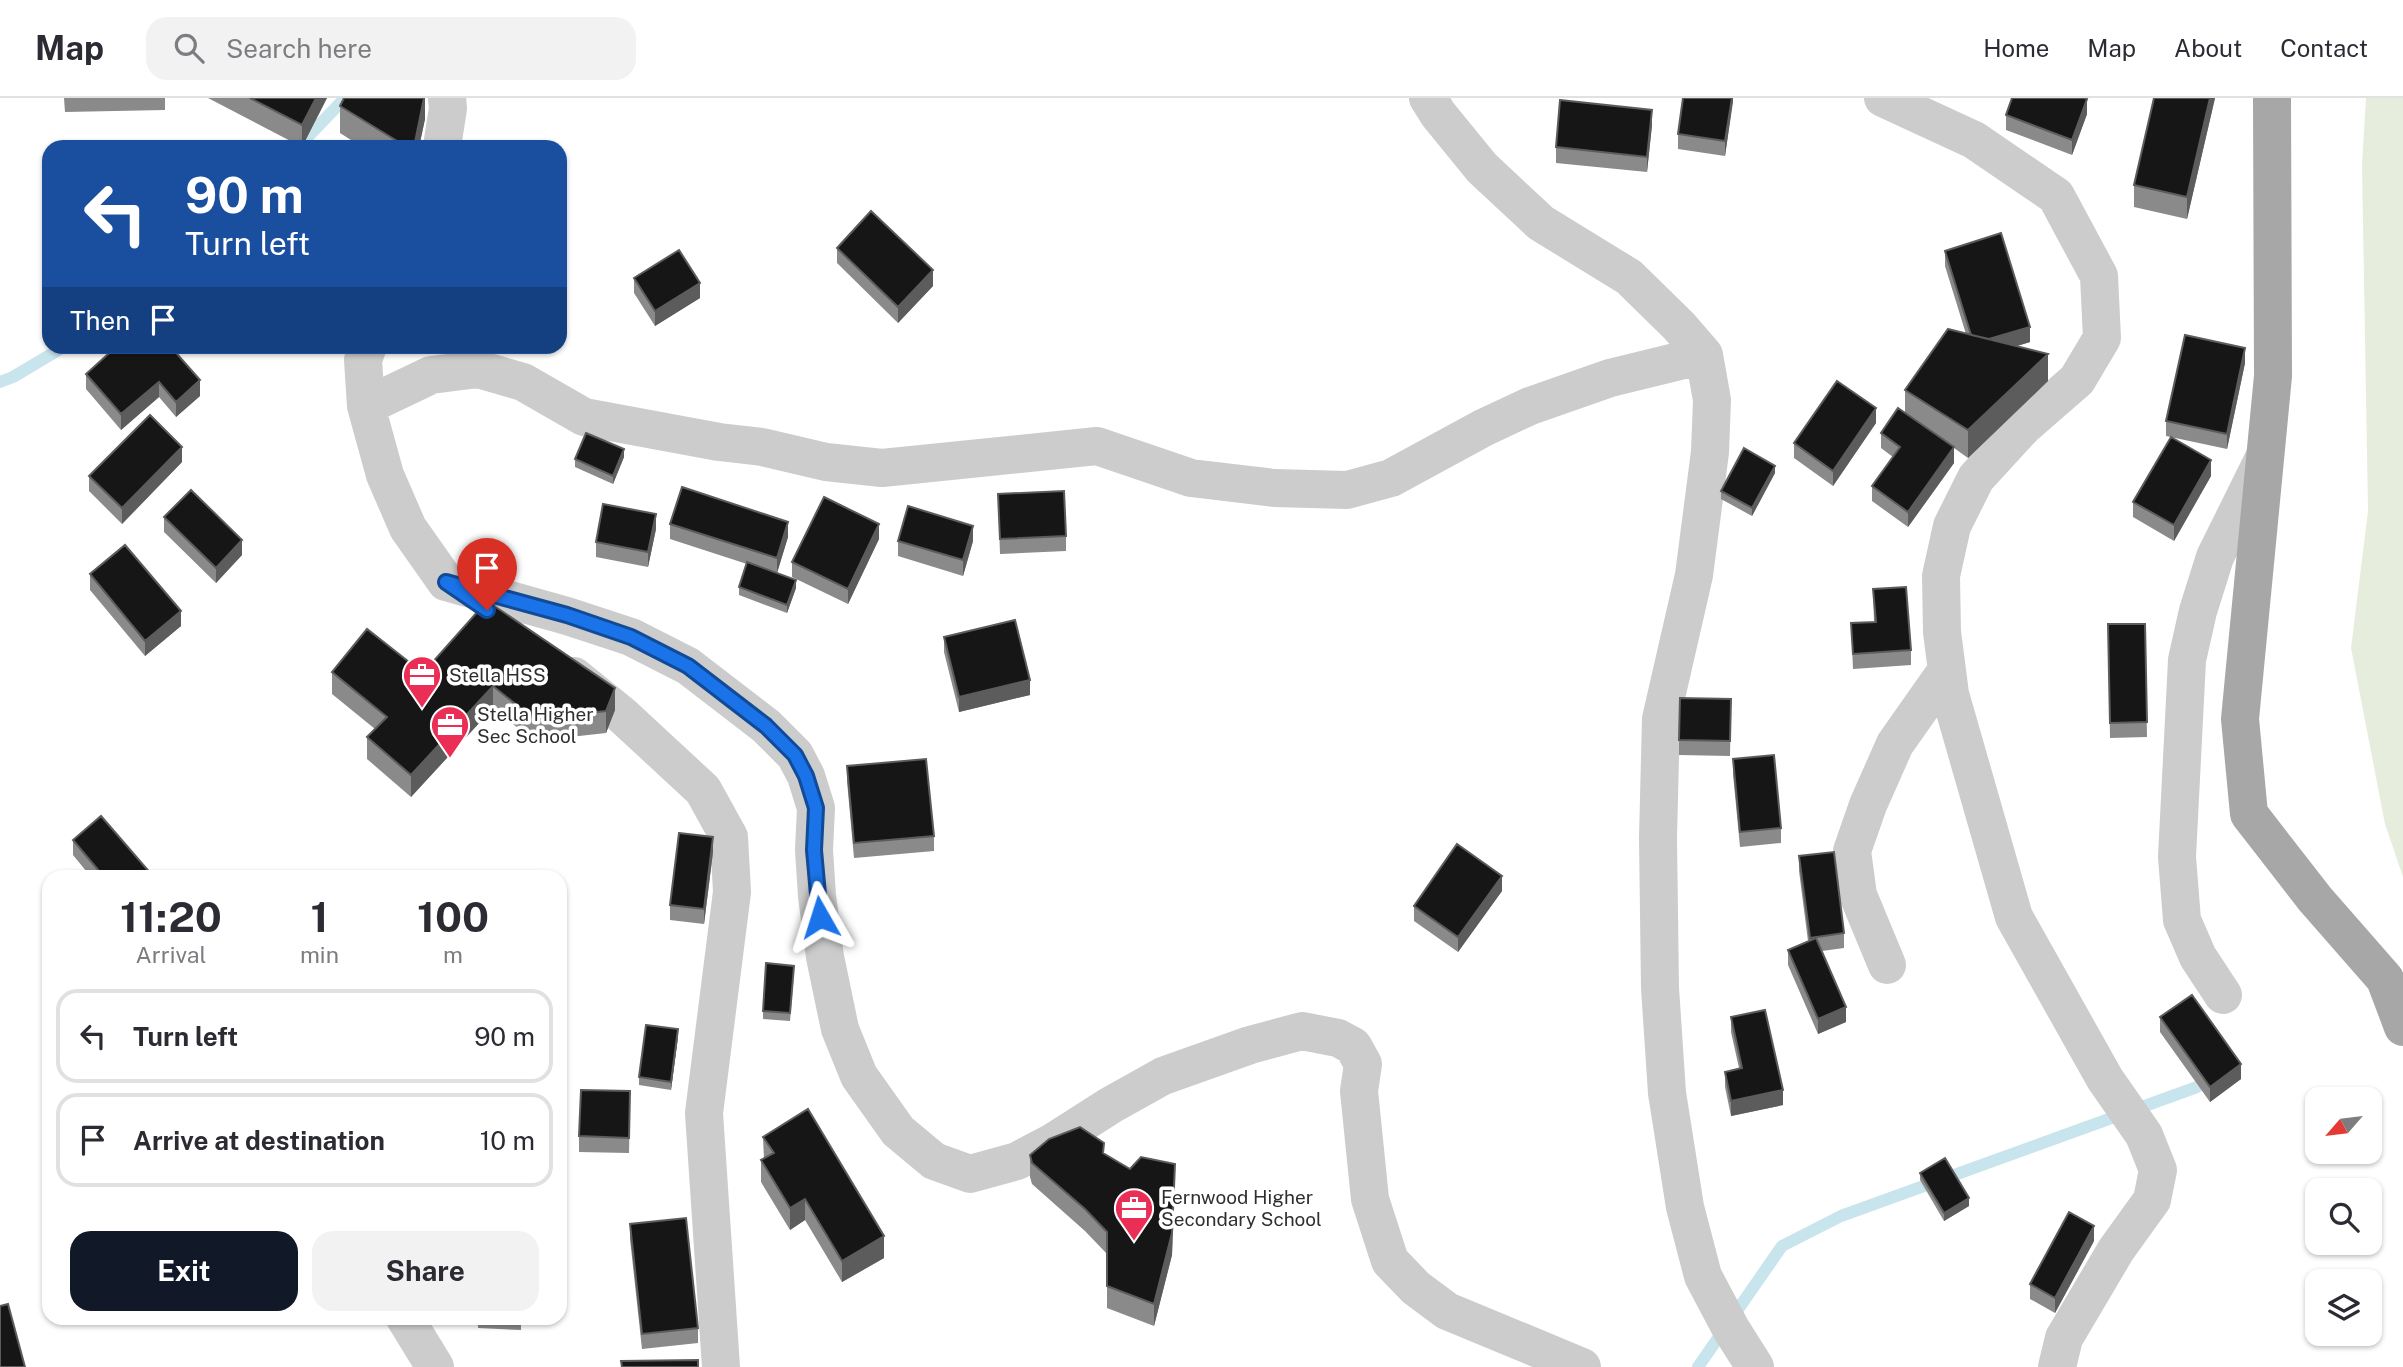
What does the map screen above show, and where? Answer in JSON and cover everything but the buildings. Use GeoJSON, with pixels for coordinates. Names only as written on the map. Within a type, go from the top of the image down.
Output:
{"type":"FeatureCollection","features":[{"type":"Feature","properties":{"kind":"main road"},"geometry":{"type":"LineString","coordinates":[[2272,98],[2273,376],[2241,719],[2249,814],[2315,899],[2385,979],[2403,1027]]}},
{"type":"Feature","properties":{"kind":"street"},"geometry":{"type":"LineString","coordinates":[[443,140],[447,98]]}},
{"type":"Feature","properties":{"kind":"street"},"geometry":{"type":"LineString","coordinates":[[1428,98],[1482,168],[1541,223],[1629,277],[1704,355],[1712,400],[1710,452],[1694,575],[1661,719],[1658,838],[1660,988],[1667,1093],[1685,1208],[1703,1276],[1755,1367]]}},
{"type":"Feature","properties":{"kind":"street"},"geometry":{"type":"LineString","coordinates":[[1883,98],[1973,140],[2056,196],[2099,276],[2102,338],[2077,380],[2023,427],[1976,478],[1952,526],[1941,576],[1942,632],[1951,694],[2014,917],[2105,1079],[2144,1135],[2158,1170],[2152,1200],[2116,1250],[2064,1338],[2057,1367]]}},
{"type":"Feature","properties":{"kind":"street"},"geometry":{"type":"LineString","coordinates":[[365,354],[363,360],[366,406],[385,475],[408,528],[446,582],[539,648],[622,715],[703,790],[729,837],[732,892],[704,1113],[721,1367]]}},
{"type":"Feature","properties":{"kind":"street"},"geometry":{"type":"LineString","coordinates":[[366,406],[431,375],[478,369],[523,382],[584,417],[719,442],[762,447],[827,462],[882,468],[1097,446],[1191,478],[1274,488],[1347,489],[1391,478],[1530,406],[1610,378],[1704,355]]}},
{"type":"Feature","properties":{"kind":"street"},"geometry":{"type":"LineString","coordinates":[[2223,995],[2198,957],[2182,920],[2177,857],[2187,660],[2198,611],[2215,557],[2265,456]]}},
{"type":"Feature","properties":{"kind":"street"},"geometry":{"type":"LineString","coordinates":[[446,582],[567,615],[642,643],[688,666],[766,726],[795,755],[806,776],[816,808],[814,850],[817,896],[825,957],[840,1030],[859,1076],[898,1131],[934,1161],[970,1174],[1017,1161],[1163,1076],[1250,1045],[1303,1031],[1338,1038],[1353,1046],[1363,1064],[1359,1091],[1370,1199],[1390,1261],[1416,1288],[1447,1311],[1583,1367]]}},
{"type":"Feature","properties":{"kind":"street"},"geometry":{"type":"LineString","coordinates":[[1887,965],[1858,895],[1852,851],[1868,805],[1895,744],[1947,670]]}},
{"type":"Feature","properties":{"kind":"street"},"geometry":{"type":"LineString","coordinates":[[409,1325],[435,1367]]}},
{"type":"Feature","properties":{"kind":"green space"},"geometry":{"type":"Polygon","coordinates":[[[2366,98],[2403,98],[2403,877],[2385,824],[2351,648],[2368,511],[2362,165],[2366,98]]]}},
{"type":"Feature","properties":{"kind":"waterway"},"geometry":{"type":"LineString","coordinates":[[305,140],[345,98]]}},
{"type":"Feature","properties":{"kind":"waterway"},"geometry":{"type":"LineString","coordinates":[[0,382],[52,354]]}},
{"type":"Feature","properties":{"kind":"waterway"},"geometry":{"type":"LineString","coordinates":[[1698,1367],[1782,1246],[1841,1216],[2197,1087]]}},
{"type":"Feature","properties":{"kind":"place","name":"Stella HSS"},"geometry":{"type":"Point","coordinates":[422,709]}},
{"type":"Feature","properties":{"kind":"place","name":"Stella Higher Sec School"},"geometry":{"type":"Point","coordinates":[450,759]}},
{"type":"Feature","properties":{"kind":"place","name":"Fernwood Higher Secondary School"},"geometry":{"type":"Point","coordinates":[1134,1242]}},
{"type":"Feature","properties":{"kind":"route"},"geometry":{"type":"LineString","coordinates":[[487,610],[446,582],[567,615],[631,637],[688,666],[766,726],[795,755],[806,776],[816,808],[814,850],[820,917]]}}]}
